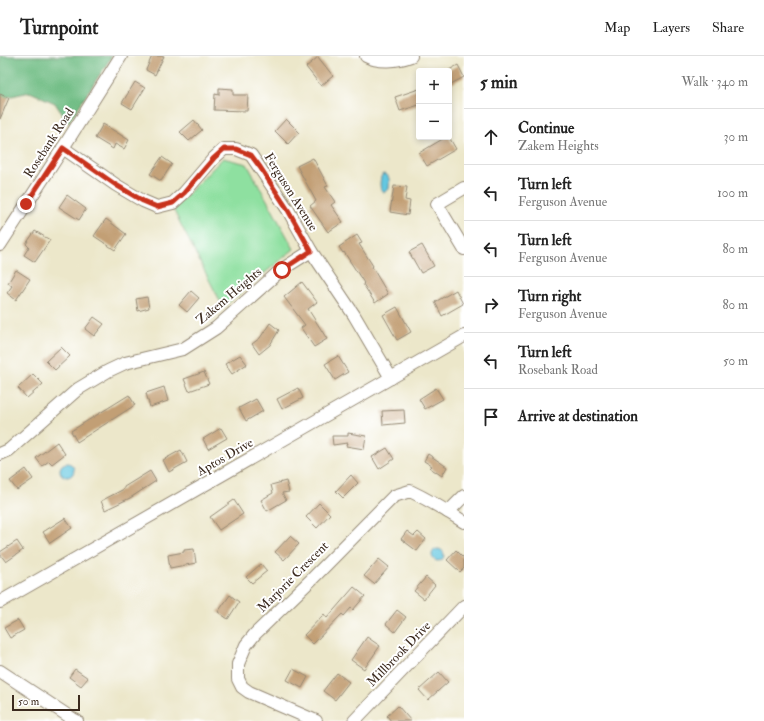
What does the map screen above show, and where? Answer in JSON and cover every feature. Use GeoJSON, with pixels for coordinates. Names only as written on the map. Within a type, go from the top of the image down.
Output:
{"type":"FeatureCollection","features":[{"type":"Feature","properties":{"kind":"street","name":"Rosebank Road"},"geometry":{"type":"LineString","coordinates":[[0,245],[120,56]]}},
{"type":"Feature","properties":{"kind":"street"},"geometry":{"type":"LineString","coordinates":[[366,56],[390,61],[411,56]]}},
{"type":"Feature","properties":{"kind":"street","name":"Ferguson Avenue"},"geometry":{"type":"LineString","coordinates":[[63,148],[116,185],[143,201],[157,207],[173,203],[224,149],[236,149],[251,155],[288,210],[311,251],[354,315],[391,378]]}},
{"type":"Feature","properties":{"kind":"street"},"geometry":{"type":"LineString","coordinates":[[464,188],[437,204],[464,249]]}},
{"type":"Feature","properties":{"kind":"street","name":"Zakem Heights"},"geometry":{"type":"LineString","coordinates":[[0,454],[9,450],[78,389],[108,370],[125,363],[183,349],[216,328],[282,270],[311,251]]}},
{"type":"Feature","properties":{"kind":"street","name":"Aptos Drive"},"geometry":{"type":"LineString","coordinates":[[0,602],[464,336]]}},
{"type":"Feature","properties":{"kind":"street","name":"Marjorie Crescent"},"geometry":{"type":"LineString","coordinates":[[316,721],[249,692],[242,687],[238,678],[238,664],[246,645],[394,496],[410,491],[464,522]]}},
{"type":"Feature","properties":{"kind":"street"},"geometry":{"type":"LineString","coordinates":[[448,512],[464,496]]}},
{"type":"Feature","properties":{"kind":"street","name":"Millbrook Drive"},"geometry":{"type":"LineString","coordinates":[[354,721],[464,606]]}},
{"type":"Feature","properties":{"kind":"street"},"geometry":{"type":"LineString","coordinates":[[0,671],[77,721]]}},
{"type":"Feature","properties":{"kind":"green space"},"geometry":{"type":"Polygon","coordinates":[[[0,56],[112,56],[68,123],[55,103],[30,92],[7,97],[0,104],[0,56]]]}},
{"type":"Feature","properties":{"kind":"green space"},"geometry":{"type":"Polygon","coordinates":[[[223,158],[247,164],[294,249],[223,307],[173,209],[223,158]]]}},
{"type":"Feature","properties":{"kind":"water"},"geometry":{"type":"Polygon","coordinates":[[[385,174],[389,178],[389,189],[383,192],[380,188],[380,183],[381,176],[385,174]]]}},
{"type":"Feature","properties":{"kind":"water"},"geometry":{"type":"Polygon","coordinates":[[[67,463],[72,465],[74,470],[72,475],[67,477],[62,475],[60,470],[62,465],[67,463]]]}},
{"type":"Feature","properties":{"kind":"water"},"geometry":{"type":"Polygon","coordinates":[[[438,549],[442,551],[444,555],[442,559],[438,561],[434,559],[432,555],[434,551],[438,549]]]}},
{"type":"Feature","properties":{"kind":"building"},"geometry":{"type":"Polygon","coordinates":[[[152,56],[164,56],[155,75],[146,70],[152,56]]]}},
{"type":"Feature","properties":{"kind":"building"},"geometry":{"type":"Polygon","coordinates":[[[318,57],[333,76],[321,86],[306,67],[318,57]]]}},
{"type":"Feature","properties":{"kind":"building"},"geometry":{"type":"Polygon","coordinates":[[[458,65],[464,77],[452,83],[452,68],[458,65]]]}},
{"type":"Feature","properties":{"kind":"building"},"geometry":{"type":"Polygon","coordinates":[[[135,82],[145,88],[132,109],[122,103],[135,82]]]}},
{"type":"Feature","properties":{"kind":"building"},"geometry":{"type":"Polygon","coordinates":[[[219,88],[233,89],[233,95],[248,95],[247,111],[214,110],[215,94],[219,95],[219,88]]]}},
{"type":"Feature","properties":{"kind":"building"},"geometry":{"type":"Polygon","coordinates":[[[416,90],[416,106],[400,111],[395,97],[416,90]]]}},
{"type":"Feature","properties":{"kind":"building"},"geometry":{"type":"Polygon","coordinates":[[[0,94],[9,98],[0,119],[0,94]]]}},
{"type":"Feature","properties":{"kind":"building"},"geometry":{"type":"Polygon","coordinates":[[[286,119],[299,132],[288,144],[275,131],[286,119]]]}},
{"type":"Feature","properties":{"kind":"building"},"geometry":{"type":"Polygon","coordinates":[[[194,120],[202,130],[189,141],[180,132],[194,120]]]}},
{"type":"Feature","properties":{"kind":"building"},"geometry":{"type":"Polygon","coordinates":[[[103,124],[129,140],[124,149],[115,144],[113,149],[95,138],[103,124]]]}},
{"type":"Feature","properties":{"kind":"building"},"geometry":{"type":"Polygon","coordinates":[[[441,140],[451,140],[456,149],[427,166],[419,153],[441,140]]]}},
{"type":"Feature","properties":{"kind":"building"},"geometry":{"type":"Polygon","coordinates":[[[162,157],[172,164],[161,181],[150,174],[162,157]]]}},
{"type":"Feature","properties":{"kind":"building"},"geometry":{"type":"Polygon","coordinates":[[[313,158],[328,186],[325,187],[335,202],[331,205],[343,222],[328,232],[310,206],[316,201],[297,166],[313,158]]]}},
{"type":"Feature","properties":{"kind":"building"},"geometry":{"type":"Polygon","coordinates":[[[394,186],[407,187],[405,200],[410,201],[408,215],[390,212],[394,186]]]}},
{"type":"Feature","properties":{"kind":"building"},"geometry":{"type":"Polygon","coordinates":[[[67,195],[86,209],[79,220],[59,207],[67,195]]]}},
{"type":"Feature","properties":{"kind":"building"},"geometry":{"type":"Polygon","coordinates":[[[106,219],[126,234],[115,250],[94,236],[106,219]]]}},
{"type":"Feature","properties":{"kind":"building"},"geometry":{"type":"Polygon","coordinates":[[[35,231],[50,240],[35,262],[24,255],[29,247],[26,244],[35,231]]]}},
{"type":"Feature","properties":{"kind":"building"},"geometry":{"type":"Polygon","coordinates":[[[357,235],[362,243],[359,244],[388,294],[375,303],[363,284],[364,283],[344,252],[343,253],[339,247],[357,235]]]}},
{"type":"Feature","properties":{"kind":"building"},"geometry":{"type":"Polygon","coordinates":[[[422,245],[434,266],[421,273],[409,252],[422,245]]]}},
{"type":"Feature","properties":{"kind":"building"},"geometry":{"type":"Polygon","coordinates":[[[16,270],[30,279],[16,300],[7,293],[12,286],[8,283],[16,270]]]}},
{"type":"Feature","properties":{"kind":"building"},"geometry":{"type":"Polygon","coordinates":[[[302,282],[317,302],[308,309],[327,339],[314,347],[301,328],[305,325],[284,297],[302,282]]]}},
{"type":"Feature","properties":{"kind":"building"},"geometry":{"type":"Polygon","coordinates":[[[456,290],[463,304],[442,316],[435,302],[456,290]]]}},
{"type":"Feature","properties":{"kind":"building"},"geometry":{"type":"Polygon","coordinates":[[[191,291],[199,298],[187,312],[179,305],[191,291]]]}},
{"type":"Feature","properties":{"kind":"building"},"geometry":{"type":"Polygon","coordinates":[[[147,297],[149,308],[138,311],[136,299],[147,297]]]}},
{"type":"Feature","properties":{"kind":"building"},"geometry":{"type":"Polygon","coordinates":[[[397,307],[411,332],[397,340],[383,315],[397,307]]]}},
{"type":"Feature","properties":{"kind":"building"},"geometry":{"type":"Polygon","coordinates":[[[94,317],[104,324],[94,336],[85,329],[94,317]]]}},
{"type":"Feature","properties":{"kind":"building"},"geometry":{"type":"Polygon","coordinates":[[[270,323],[279,330],[270,345],[259,354],[252,344],[260,338],[270,323]]]}},
{"type":"Feature","properties":{"kind":"building"},"geometry":{"type":"Polygon","coordinates":[[[61,347],[70,356],[55,370],[46,361],[61,347]]]}},
{"type":"Feature","properties":{"kind":"building"},"geometry":{"type":"Polygon","coordinates":[[[240,355],[247,364],[232,374],[225,364],[240,355]]]}},
{"type":"Feature","properties":{"kind":"building"},"geometry":{"type":"Polygon","coordinates":[[[338,356],[348,372],[335,380],[325,364],[338,356]]]}},
{"type":"Feature","properties":{"kind":"building"},"geometry":{"type":"Polygon","coordinates":[[[204,372],[209,384],[189,391],[184,379],[204,372]]]}},
{"type":"Feature","properties":{"kind":"building"},"geometry":{"type":"Polygon","coordinates":[[[33,374],[43,384],[27,398],[18,388],[33,374]]]}},
{"type":"Feature","properties":{"kind":"building"},"geometry":{"type":"Polygon","coordinates":[[[164,387],[168,401],[150,407],[146,393],[164,387]]]}},
{"type":"Feature","properties":{"kind":"building"},"geometry":{"type":"Polygon","coordinates":[[[298,388],[303,398],[282,409],[277,399],[298,388]]]}},
{"type":"Feature","properties":{"kind":"building"},"geometry":{"type":"Polygon","coordinates":[[[436,388],[443,399],[425,409],[419,399],[436,388]]]}},
{"type":"Feature","properties":{"kind":"building"},"geometry":{"type":"Polygon","coordinates":[[[129,395],[135,405],[77,442],[71,431],[129,395]]]}},
{"type":"Feature","properties":{"kind":"building"},"geometry":{"type":"Polygon","coordinates":[[[256,399],[263,411],[246,421],[239,408],[256,399]]]}},
{"type":"Feature","properties":{"kind":"building"},"geometry":{"type":"Polygon","coordinates":[[[404,410],[405,423],[383,425],[382,411],[404,410]]]}},
{"type":"Feature","properties":{"kind":"building"},"geometry":{"type":"Polygon","coordinates":[[[221,428],[227,438],[208,449],[203,439],[221,428]]]}},
{"type":"Feature","properties":{"kind":"building"},"geometry":{"type":"Polygon","coordinates":[[[348,433],[366,436],[364,449],[346,446],[347,443],[333,445],[332,436],[348,436],[348,433]]]}},
{"type":"Feature","properties":{"kind":"building"},"geometry":{"type":"Polygon","coordinates":[[[57,442],[65,454],[52,464],[49,461],[42,466],[36,458],[57,442]]]}},
{"type":"Feature","properties":{"kind":"building"},"geometry":{"type":"Polygon","coordinates":[[[387,448],[394,459],[379,469],[372,457],[387,448]]]}},
{"type":"Feature","properties":{"kind":"building"},"geometry":{"type":"Polygon","coordinates":[[[181,450],[187,462],[169,472],[163,460],[181,450]]]}},
{"type":"Feature","properties":{"kind":"building"},"geometry":{"type":"Polygon","coordinates":[[[428,454],[447,467],[442,476],[430,468],[432,466],[424,461],[428,454]]]}},
{"type":"Feature","properties":{"kind":"building"},"geometry":{"type":"Polygon","coordinates":[[[26,469],[33,479],[17,490],[10,481],[26,469]]]}},
{"type":"Feature","properties":{"kind":"building"},"geometry":{"type":"Polygon","coordinates":[[[150,471],[156,481],[130,498],[105,510],[101,501],[124,489],[124,487],[150,471]]]}},
{"type":"Feature","properties":{"kind":"building"},"geometry":{"type":"Polygon","coordinates":[[[351,475],[358,483],[343,498],[336,491],[351,475]]]}},
{"type":"Feature","properties":{"kind":"building"},"geometry":{"type":"Polygon","coordinates":[[[286,481],[289,492],[282,493],[286,500],[267,511],[261,500],[273,493],[271,485],[286,481]]]}},
{"type":"Feature","properties":{"kind":"building"},"geometry":{"type":"Polygon","coordinates":[[[234,500],[243,514],[219,530],[210,517],[234,500]]]}},
{"type":"Feature","properties":{"kind":"building"},"geometry":{"type":"Polygon","coordinates":[[[319,503],[330,514],[317,528],[306,517],[319,503]]]}},
{"type":"Feature","properties":{"kind":"building"},"geometry":{"type":"Polygon","coordinates":[[[65,518],[72,528],[50,543],[43,532],[65,518]]]}},
{"type":"Feature","properties":{"kind":"building"},"geometry":{"type":"Polygon","coordinates":[[[407,531],[414,536],[418,532],[426,539],[417,551],[401,539],[407,531]]]}},
{"type":"Feature","properties":{"kind":"building"},"geometry":{"type":"Polygon","coordinates":[[[290,536],[299,544],[284,560],[275,552],[290,536]]]}},
{"type":"Feature","properties":{"kind":"building"},"geometry":{"type":"Polygon","coordinates":[[[17,541],[23,550],[6,562],[0,552],[17,541]]]}},
{"type":"Feature","properties":{"kind":"building"},"geometry":{"type":"Polygon","coordinates":[[[194,549],[196,563],[170,568],[168,555],[184,552],[184,550],[194,549]]]}},
{"type":"Feature","properties":{"kind":"building"},"geometry":{"type":"Polygon","coordinates":[[[456,550],[464,558],[464,568],[460,572],[447,560],[456,550]]]}},
{"type":"Feature","properties":{"kind":"building"},"geometry":{"type":"Polygon","coordinates":[[[379,559],[389,567],[374,584],[364,576],[379,559]]]}},
{"type":"Feature","properties":{"kind":"building"},"geometry":{"type":"Polygon","coordinates":[[[261,564],[267,571],[252,583],[246,577],[261,564]]]}},
{"type":"Feature","properties":{"kind":"building"},"geometry":{"type":"Polygon","coordinates":[[[426,577],[435,585],[424,599],[414,591],[426,577]]]}},
{"type":"Feature","properties":{"kind":"building"},"geometry":{"type":"Polygon","coordinates":[[[354,587],[365,596],[353,610],[351,608],[344,616],[342,614],[313,644],[304,635],[324,614],[327,618],[354,587]]]}},
{"type":"Feature","properties":{"kind":"building"},"geometry":{"type":"Polygon","coordinates":[[[230,595],[239,602],[228,619],[218,612],[230,595]]]}},
{"type":"Feature","properties":{"kind":"building"},"geometry":{"type":"Polygon","coordinates":[[[397,610],[406,617],[395,632],[386,624],[397,610]]]}},
{"type":"Feature","properties":{"kind":"building"},"geometry":{"type":"Polygon","coordinates":[[[18,620],[24,630],[10,638],[4,628],[18,620]]]}},
{"type":"Feature","properties":{"kind":"building"},"geometry":{"type":"Polygon","coordinates":[[[367,637],[380,646],[364,669],[351,660],[367,637]]]}},
{"type":"Feature","properties":{"kind":"building"},"geometry":{"type":"Polygon","coordinates":[[[75,669],[88,678],[81,686],[69,677],[75,669]]]}},
{"type":"Feature","properties":{"kind":"building"},"geometry":{"type":"Polygon","coordinates":[[[293,669],[308,677],[302,688],[287,680],[293,669]]]}},
{"type":"Feature","properties":{"kind":"building"},"geometry":{"type":"Polygon","coordinates":[[[439,672],[448,682],[428,700],[419,690],[439,672]]]}},
{"type":"Feature","properties":{"kind":"building"},"geometry":{"type":"Polygon","coordinates":[[[337,673],[349,682],[335,700],[323,691],[337,673]]]}},
{"type":"Feature","properties":{"kind":"building"},"geometry":{"type":"Polygon","coordinates":[[[398,706],[411,721],[391,721],[387,716],[398,706]]]}},
{"type":"Feature","properties":{"kind":"route"},"geometry":{"type":"LineString","coordinates":[[26,204],[63,148],[116,185],[143,201],[157,207],[173,203],[224,149],[236,149],[251,155],[260,167],[288,210],[311,251],[282,270]]}}]}
